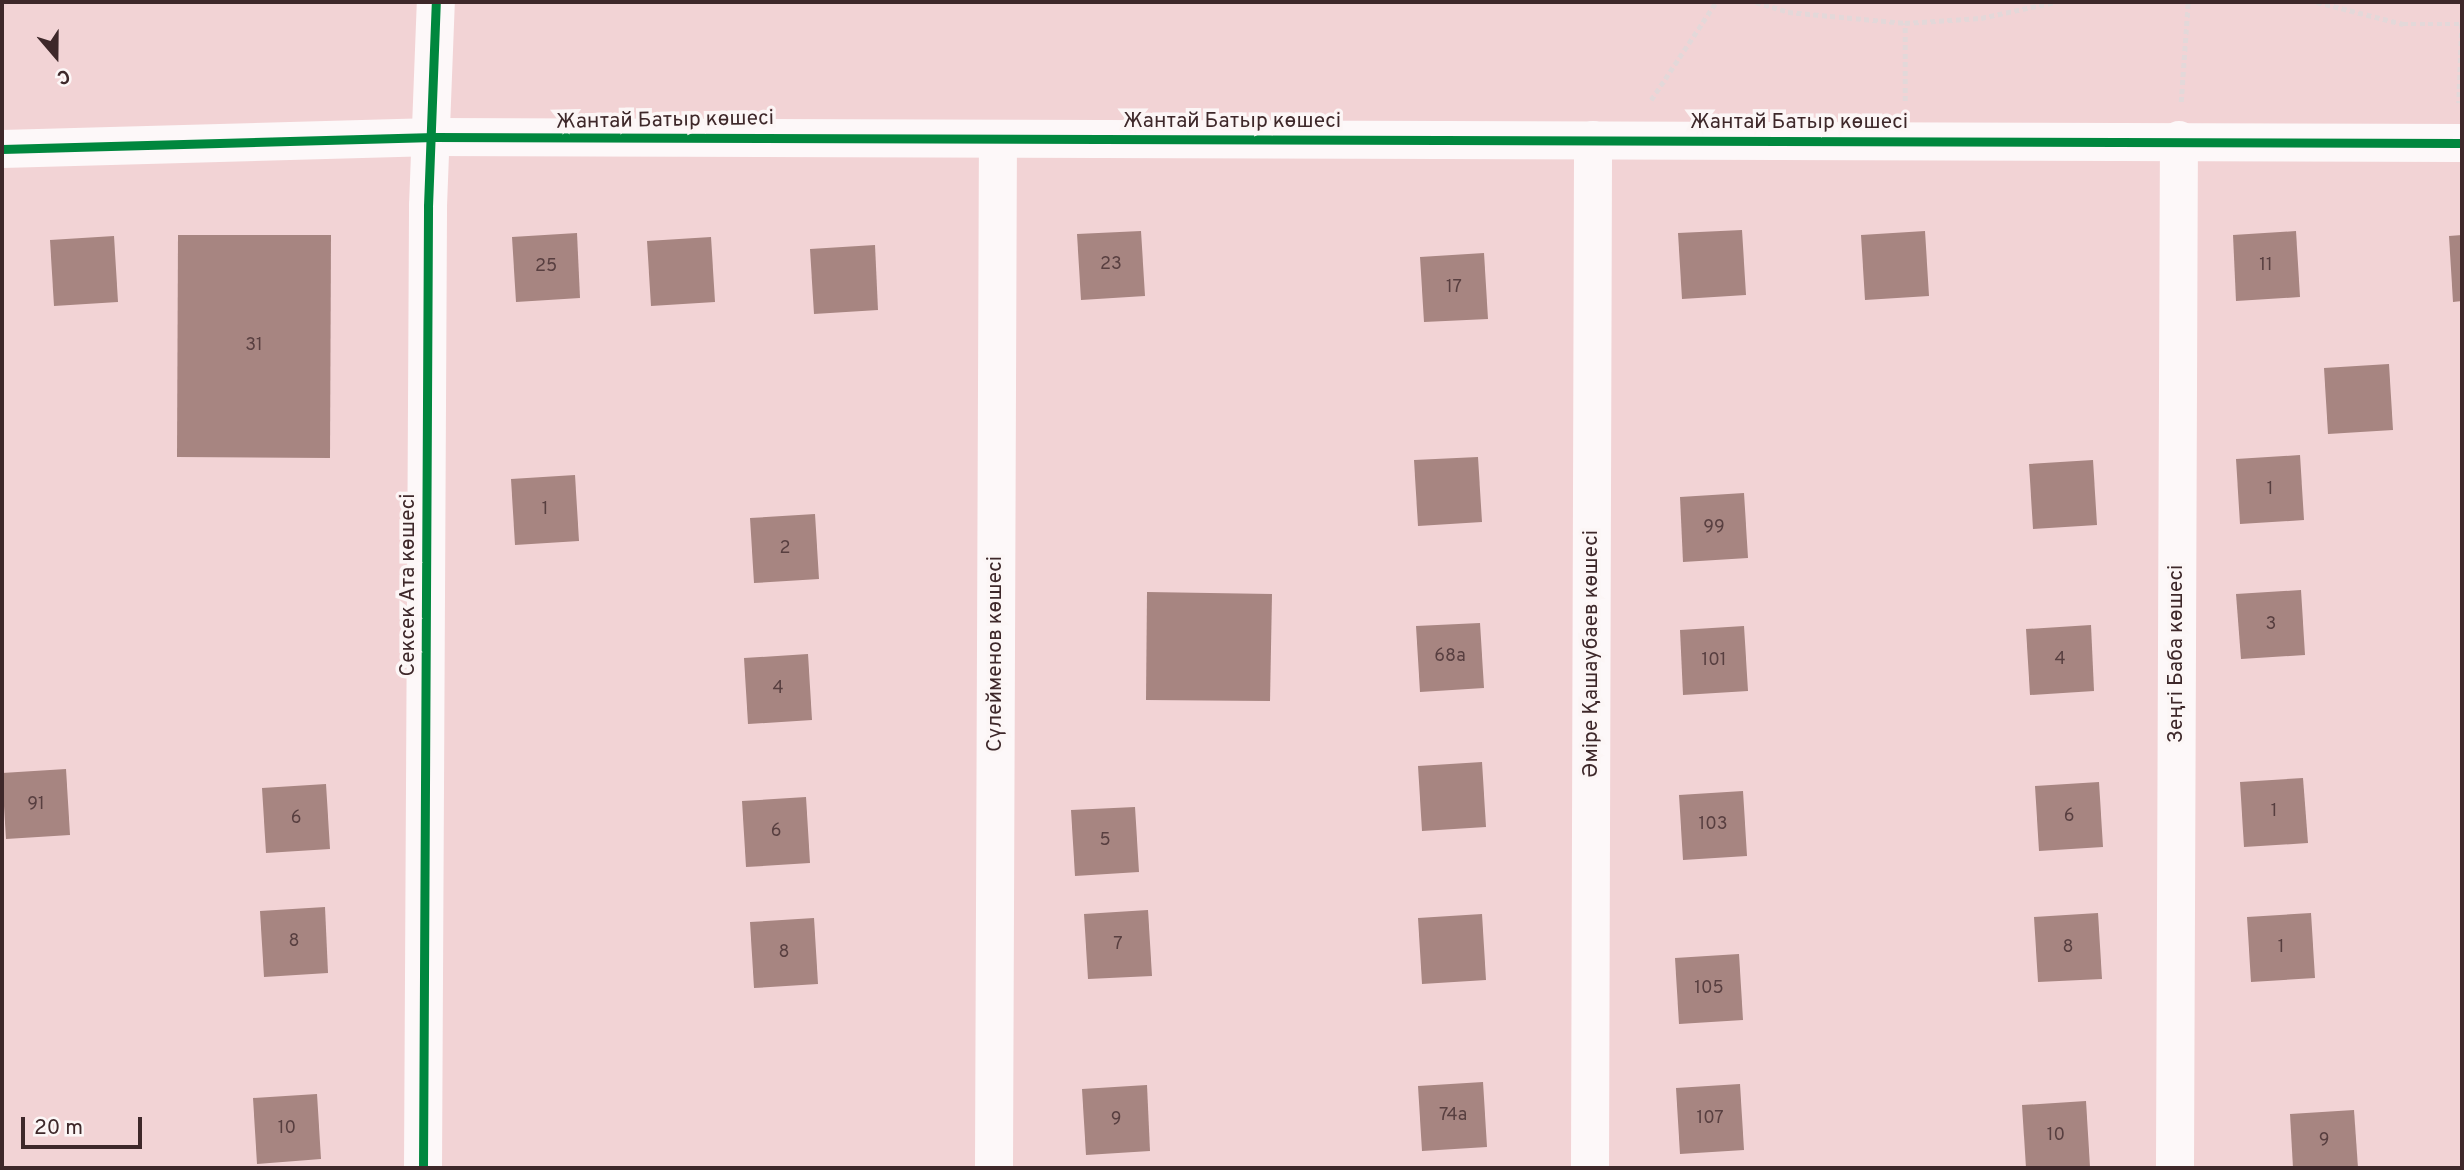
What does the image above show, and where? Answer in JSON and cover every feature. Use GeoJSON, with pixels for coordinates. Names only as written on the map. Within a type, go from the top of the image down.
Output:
{"type":"FeatureCollection","features":[{"type":"Feature","properties":{"kind":"street","name":"Сексек Ата көшесі"},"geometry":{"type":"LineString","coordinates":[[423,1168],[436,2]]}},
{"type":"Feature","properties":{"kind":"street","name":"Жантай Батыр көшесі"},"geometry":{"type":"LineString","coordinates":[[2,149],[434,137],[2460,142]]}},
{"type":"Feature","properties":{"kind":"street","name":"Сүлейменов көшесі"},"geometry":{"type":"LineString","coordinates":[[994,1168],[998,140]]}},
{"type":"Feature","properties":{"kind":"street","name":"Әміре Қашаубаев көшесі"},"geometry":{"type":"LineString","coordinates":[[1590,1168],[1607,140]]}},
{"type":"Feature","properties":{"kind":"street","name":"Зеңгі Баба көшесі"},"geometry":{"type":"LineString","coordinates":[[2175,1168],[2179,141]]}},
{"type":"Feature","properties":{"kind":"path"},"geometry":{"type":"LineString","coordinates":[[1607,140],[1716,2]]}},
{"type":"Feature","properties":{"kind":"path"},"geometry":{"type":"LineString","coordinates":[[1756,2],[1788,12],[1905,23],[1981,18],[2056,2]]}},
{"type":"Feature","properties":{"kind":"path"},"geometry":{"type":"LineString","coordinates":[[2179,141],[2188,2]]}},
{"type":"Feature","properties":{"kind":"path"},"geometry":{"type":"LineString","coordinates":[[2317,2],[2403,24],[2462,24],[2460,142]]}},
{"type":"Feature","properties":{"kind":"path"},"geometry":{"type":"LineString","coordinates":[[1905,23],[1905,140]]}},
{"type":"Feature","properties":{"kind":"building"},"geometry":{"type":"Polygon","coordinates":[[[1742,230],[1746,295],[1682,299],[1678,233],[1742,230]]]}},
{"type":"Feature","properties":{"kind":"building"},"geometry":{"type":"Polygon","coordinates":[[[1141,231],[1145,296],[1081,300],[1077,234],[1141,231]]]}},
{"type":"Feature","properties":{"kind":"building"},"geometry":{"type":"Polygon","coordinates":[[[1925,231],[1929,296],[1865,300],[1861,235],[1925,231]]]}},
{"type":"Feature","properties":{"kind":"building"},"geometry":{"type":"Polygon","coordinates":[[[2296,231],[2300,297],[2236,301],[2233,235],[2296,231]]]}},
{"type":"Feature","properties":{"kind":"building"},"geometry":{"type":"Polygon","coordinates":[[[577,233],[580,298],[516,302],[512,237],[577,233]]]}},
{"type":"Feature","properties":{"kind":"building"},"geometry":{"type":"Polygon","coordinates":[[[178,235],[331,235],[330,458],[177,457],[178,235]]]}},
{"type":"Feature","properties":{"kind":"building"},"geometry":{"type":"Polygon","coordinates":[[[2462,235],[2462,301],[2453,302],[2449,236],[2462,235]]]}},
{"type":"Feature","properties":{"kind":"building"},"geometry":{"type":"Polygon","coordinates":[[[114,236],[118,302],[54,306],[50,240],[114,236]]]}},
{"type":"Feature","properties":{"kind":"building"},"geometry":{"type":"Polygon","coordinates":[[[711,237],[715,302],[651,306],[647,241],[711,237]]]}},
{"type":"Feature","properties":{"kind":"building"},"geometry":{"type":"Polygon","coordinates":[[[875,245],[878,310],[814,314],[810,249],[875,245]]]}},
{"type":"Feature","properties":{"kind":"building"},"geometry":{"type":"Polygon","coordinates":[[[1484,253],[1488,319],[1424,322],[1420,257],[1484,253]]]}},
{"type":"Feature","properties":{"kind":"building"},"geometry":{"type":"Polygon","coordinates":[[[2389,364],[2393,430],[2328,434],[2324,368],[2389,364]]]}},
{"type":"Feature","properties":{"kind":"building"},"geometry":{"type":"Polygon","coordinates":[[[2300,455],[2304,520],[2240,524],[2236,459],[2300,455]]]}},
{"type":"Feature","properties":{"kind":"building"},"geometry":{"type":"Polygon","coordinates":[[[1478,457],[1482,522],[1418,526],[1414,460],[1478,457]]]}},
{"type":"Feature","properties":{"kind":"building"},"geometry":{"type":"Polygon","coordinates":[[[2093,460],[2097,525],[2033,529],[2029,464],[2093,460]]]}},
{"type":"Feature","properties":{"kind":"building"},"geometry":{"type":"Polygon","coordinates":[[[575,475],[579,541],[515,545],[511,479],[575,475]]]}},
{"type":"Feature","properties":{"kind":"building"},"geometry":{"type":"Polygon","coordinates":[[[1744,493],[1748,558],[1683,562],[1680,497],[1744,493]]]}},
{"type":"Feature","properties":{"kind":"building"},"geometry":{"type":"Polygon","coordinates":[[[815,514],[819,579],[754,583],[750,518],[815,514]]]}},
{"type":"Feature","properties":{"kind":"building"},"geometry":{"type":"Polygon","coordinates":[[[2301,590],[2305,655],[2241,659],[2236,594],[2301,590]]]}},
{"type":"Feature","properties":{"kind":"building"},"geometry":{"type":"Polygon","coordinates":[[[1147,592],[1272,594],[1270,701],[1146,700],[1147,592]]]}},
{"type":"Feature","properties":{"kind":"building"},"geometry":{"type":"Polygon","coordinates":[[[1480,623],[1484,688],[1420,692],[1416,626],[1480,623]]]}},
{"type":"Feature","properties":{"kind":"building"},"geometry":{"type":"Polygon","coordinates":[[[2091,625],[2094,691],[2030,695],[2026,629],[2091,625]]]}},
{"type":"Feature","properties":{"kind":"building"},"geometry":{"type":"Polygon","coordinates":[[[1744,626],[1748,691],[1683,695],[1680,630],[1744,626]]]}},
{"type":"Feature","properties":{"kind":"building"},"geometry":{"type":"Polygon","coordinates":[[[808,654],[812,720],[748,724],[744,658],[808,654]]]}},
{"type":"Feature","properties":{"kind":"building"},"geometry":{"type":"Polygon","coordinates":[[[1482,762],[1486,827],[1422,831],[1418,766],[1482,762]]]}},
{"type":"Feature","properties":{"kind":"building"},"geometry":{"type":"Polygon","coordinates":[[[66,769],[70,835],[6,839],[2,773],[66,769]]]}},
{"type":"Feature","properties":{"kind":"building"},"geometry":{"type":"Polygon","coordinates":[[[2303,778],[2308,843],[2244,847],[2240,782],[2303,778]]]}},
{"type":"Feature","properties":{"kind":"building"},"geometry":{"type":"Polygon","coordinates":[[[2099,782],[2103,847],[2039,851],[2035,786],[2099,782]]]}},
{"type":"Feature","properties":{"kind":"building"},"geometry":{"type":"Polygon","coordinates":[[[326,784],[330,849],[266,853],[262,788],[326,784]]]}},
{"type":"Feature","properties":{"kind":"building"},"geometry":{"type":"Polygon","coordinates":[[[1743,791],[1747,856],[1683,860],[1679,795],[1743,791]]]}},
{"type":"Feature","properties":{"kind":"building"},"geometry":{"type":"Polygon","coordinates":[[[806,797],[810,863],[746,867],[742,801],[806,797]]]}},
{"type":"Feature","properties":{"kind":"building"},"geometry":{"type":"Polygon","coordinates":[[[1135,807],[1139,872],[1075,876],[1071,810],[1135,807]]]}},
{"type":"Feature","properties":{"kind":"building"},"geometry":{"type":"Polygon","coordinates":[[[325,907],[328,973],[264,977],[260,911],[325,907]]]}},
{"type":"Feature","properties":{"kind":"building"},"geometry":{"type":"Polygon","coordinates":[[[1148,910],[1152,976],[1088,979],[1084,914],[1148,910]]]}},
{"type":"Feature","properties":{"kind":"building"},"geometry":{"type":"Polygon","coordinates":[[[2098,913],[2102,979],[2038,982],[2034,917],[2098,913]]]}},
{"type":"Feature","properties":{"kind":"building"},"geometry":{"type":"Polygon","coordinates":[[[2311,913],[2315,978],[2251,982],[2247,917],[2311,913]]]}},
{"type":"Feature","properties":{"kind":"building"},"geometry":{"type":"Polygon","coordinates":[[[1482,914],[1486,980],[1422,984],[1418,918],[1482,914]]]}},
{"type":"Feature","properties":{"kind":"building"},"geometry":{"type":"Polygon","coordinates":[[[814,918],[818,984],[754,988],[750,922],[814,918]]]}},
{"type":"Feature","properties":{"kind":"building"},"geometry":{"type":"Polygon","coordinates":[[[1739,954],[1743,1020],[1679,1024],[1675,958],[1739,954]]]}},
{"type":"Feature","properties":{"kind":"building"},"geometry":{"type":"Polygon","coordinates":[[[1483,1082],[1487,1147],[1422,1151],[1418,1086],[1483,1082]]]}},
{"type":"Feature","properties":{"kind":"building"},"geometry":{"type":"Polygon","coordinates":[[[1740,1084],[1744,1150],[1680,1154],[1676,1088],[1740,1084]]]}},
{"type":"Feature","properties":{"kind":"building"},"geometry":{"type":"Polygon","coordinates":[[[1147,1085],[1150,1151],[1086,1155],[1082,1089],[1147,1085]]]}},
{"type":"Feature","properties":{"kind":"building"},"geometry":{"type":"Polygon","coordinates":[[[317,1094],[321,1159],[257,1164],[253,1098],[317,1094]]]}},
{"type":"Feature","properties":{"kind":"building"},"geometry":{"type":"Polygon","coordinates":[[[2086,1101],[2090,1167],[2026,1168],[2022,1105],[2086,1101]]]}},
{"type":"Feature","properties":{"kind":"building"},"geometry":{"type":"Polygon","coordinates":[[[2354,1110],[2358,1168],[2293,1168],[2290,1114],[2354,1110]]]}},
{"type":"Feature","properties":{"kind":"cycle path"},"geometry":{"type":"LineString","coordinates":[[423,1168],[428,206],[436,2]]}},
{"type":"Feature","properties":{"kind":"cycle path"},"geometry":{"type":"LineString","coordinates":[[2,149],[434,137],[2462,143]]}}]}
